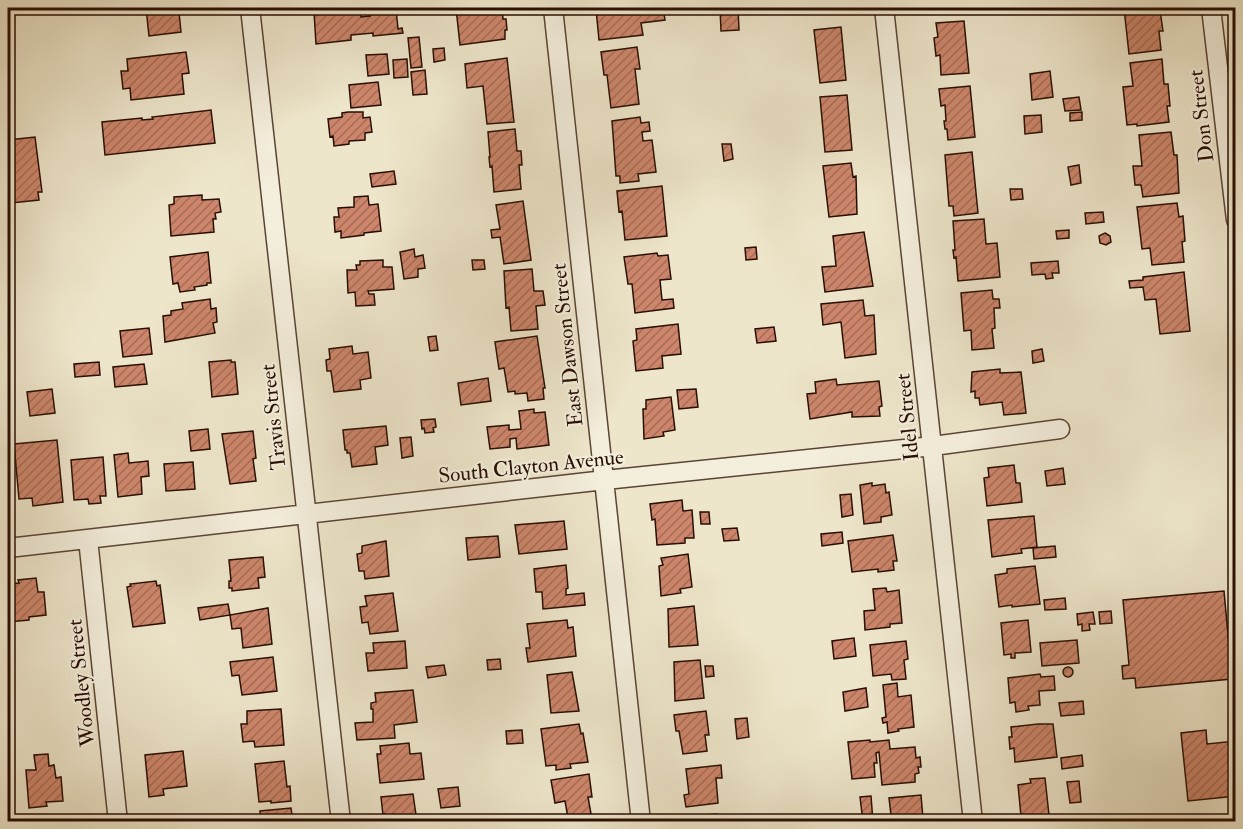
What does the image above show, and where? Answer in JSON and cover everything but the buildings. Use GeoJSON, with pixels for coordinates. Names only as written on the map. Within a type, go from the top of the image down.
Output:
{"type":"FeatureCollection","features":[{"type":"Feature","properties":{"kind":"street","name":"Travis Street"},"geometry":{"type":"LineString","coordinates":[[250,8],[341,822]]}},
{"type":"Feature","properties":{"kind":"street","name":"East Dawson Street"},"geometry":{"type":"LineString","coordinates":[[553,8],[641,822]]}},
{"type":"Feature","properties":{"kind":"street","name":"Idel Street"},"geometry":{"type":"LineString","coordinates":[[884,8],[973,822]]}},
{"type":"Feature","properties":{"kind":"street","name":"Don Street"},"geometry":{"type":"LineString","coordinates":[[1211,8],[1233,176],[1236,220]]}},
{"type":"Feature","properties":{"kind":"street","name":"South Clayton Avenue"},"geometry":{"type":"LineString","coordinates":[[8,548],[605,480],[933,446],[1060,429]]}},
{"type":"Feature","properties":{"kind":"street","name":"Woodley Street"},"geometry":{"type":"LineString","coordinates":[[88,539],[118,822]]}}]}
